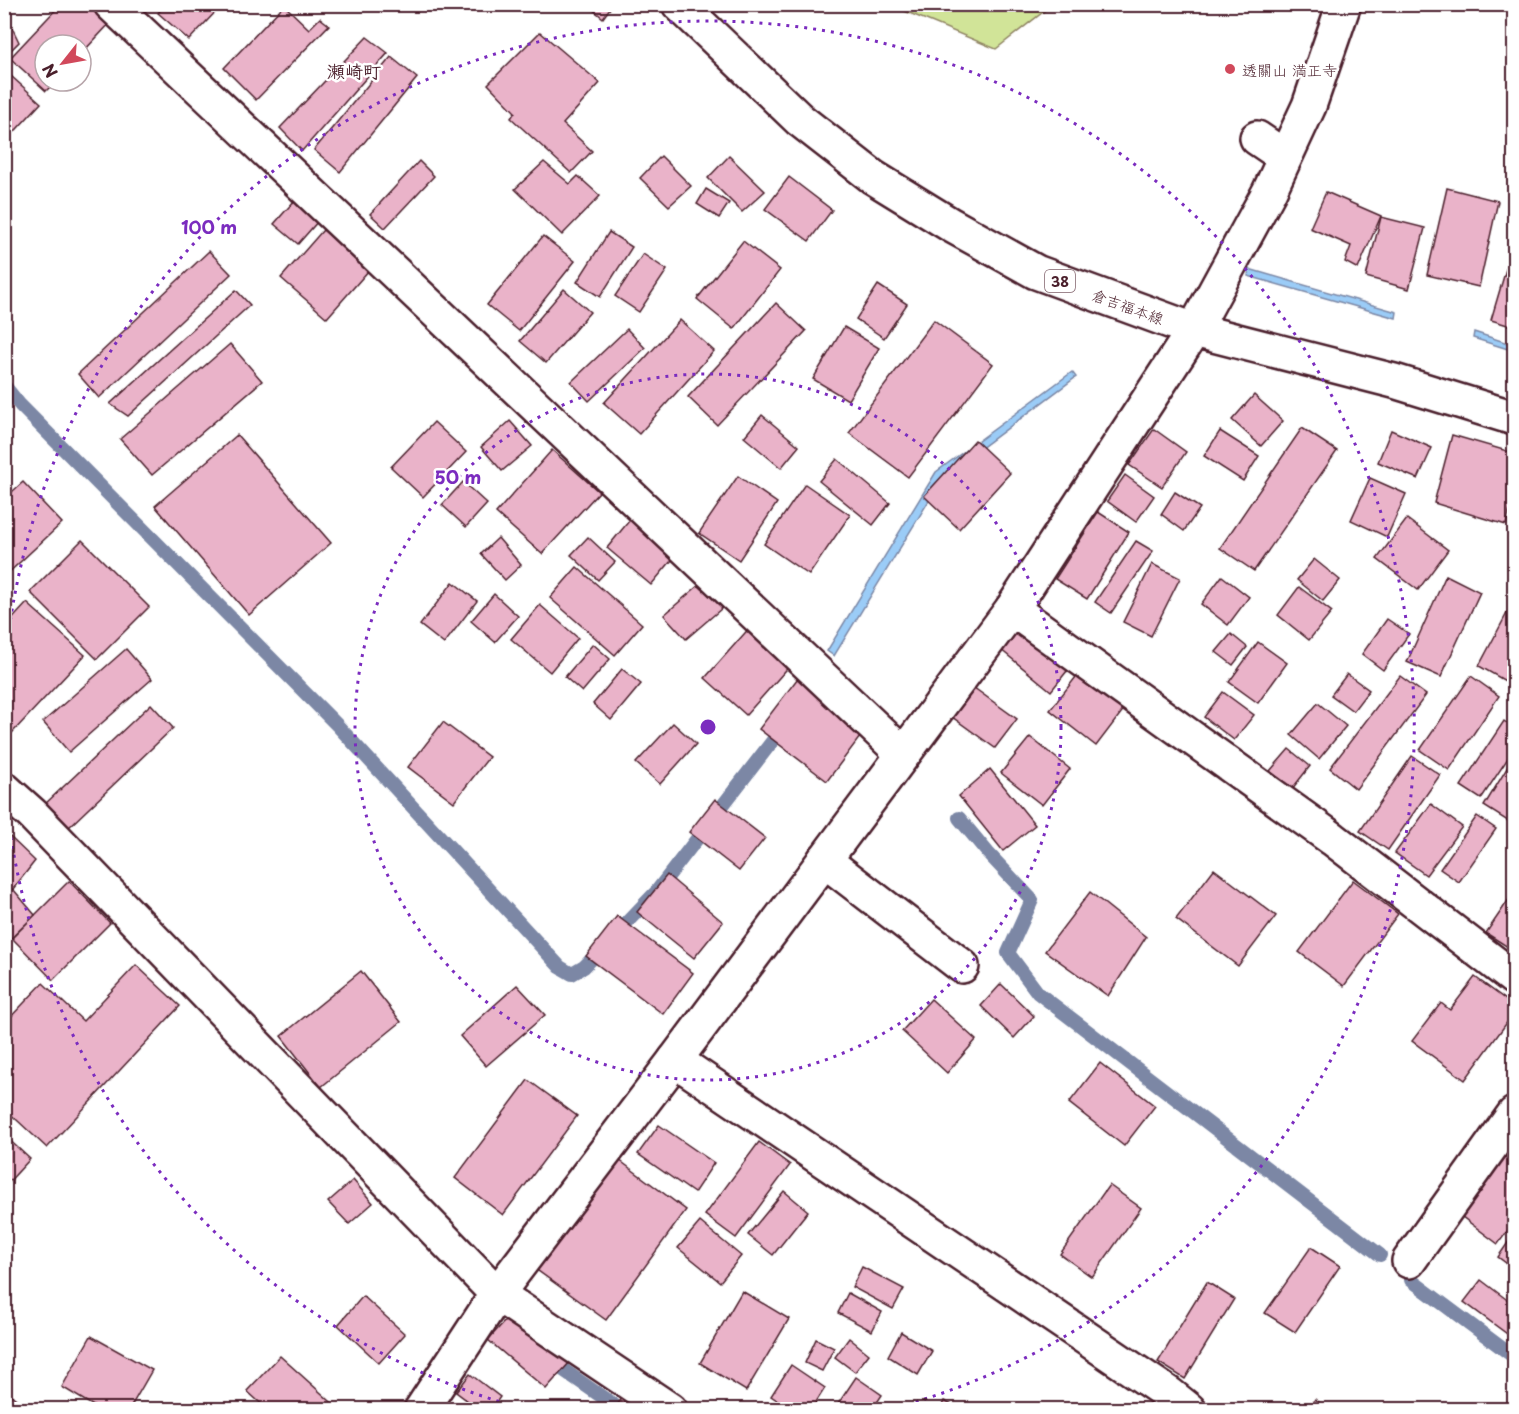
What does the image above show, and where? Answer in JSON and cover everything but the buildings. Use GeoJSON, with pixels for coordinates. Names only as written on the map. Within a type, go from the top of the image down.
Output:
{"type":"FeatureCollection","features":[{"type":"Feature","properties":{"kind":"street","name":"倉吉福本線"},"geometry":{"type":"LineString","coordinates":[[679,4],[800,120],[873,177],[951,225],[1036,272],[1194,330],[1394,381],[1515,418]]}},
{"type":"Feature","properties":{"kind":"street"},"geometry":{"type":"LineString","coordinates":[[422,1410],[497,1294],[1012,609],[1194,330],[1269,192],[1309,105],[1344,4]]}},
{"type":"Feature","properties":{"kind":"street"},"geometry":{"type":"LineString","coordinates":[[123,8],[903,754]]}},
{"type":"Feature","properties":{"kind":"street"},"geometry":{"type":"LineString","coordinates":[[1257,138],[1285,157]]}},
{"type":"Feature","properties":{"kind":"street"},"geometry":{"type":"LineString","coordinates":[[1012,609],[1333,839],[1515,978]]}},
{"type":"Feature","properties":{"kind":"street"},"geometry":{"type":"LineString","coordinates":[[4,789],[32,814],[497,1294],[670,1410]]}},
{"type":"Feature","properties":{"kind":"street"},"geometry":{"type":"LineString","coordinates":[[824,860],[962,966]]}},
{"type":"Feature","properties":{"kind":"street"},"geometry":{"type":"LineString","coordinates":[[675,1060],[1173,1404]]}},
{"type":"Feature","properties":{"kind":"street"},"geometry":{"type":"LineString","coordinates":[[1409,1261],[1515,1114]]}},
{"type":"Feature","properties":{"kind":"green space"},"geometry":{"type":"Polygon","coordinates":[[[890,5],[1052,5],[996,49],[890,5]]]}},
{"type":"Feature","properties":{"kind":"water"},"geometry":{"type":"Polygon","coordinates":[[[1249,269],[1397,312],[1396,318],[1248,276],[1249,269]]]}},
{"type":"Feature","properties":{"kind":"water"},"geometry":{"type":"Polygon","coordinates":[[[1474,332],[1514,345],[1514,351],[1473,338],[1474,332]]]}},
{"type":"Feature","properties":{"kind":"water"},"geometry":{"type":"Polygon","coordinates":[[[1072,372],[1076,377],[944,476],[834,656],[827,651],[936,472],[1072,372]]]}},
{"type":"Feature","properties":{"kind":"waterway"},"geometry":{"type":"LineString","coordinates":[[4,385],[20,405],[337,725],[560,967],[572,974],[584,967],[656,892],[784,726]]}},
{"type":"Feature","properties":{"kind":"waterway"},"geometry":{"type":"LineString","coordinates":[[959,818],[1032,900],[1008,953],[1038,993],[1380,1255]]}},
{"type":"Feature","properties":{"kind":"waterway"},"geometry":{"type":"LineString","coordinates":[[1411,1280],[1514,1357]]}},
{"type":"Feature","properties":{"kind":"waterway"},"geometry":{"type":"LineString","coordinates":[[549,1360],[621,1410]]}},
{"type":"Feature","properties":{"kind":"place","name":"透關山 満正寺"},"geometry":{"type":"Point","coordinates":[1230,69]}},
{"type":"Feature","properties":{"kind":"district","name":"瀬崎町"},"geometry":{"type":"Point","coordinates":[354,70]}}]}
